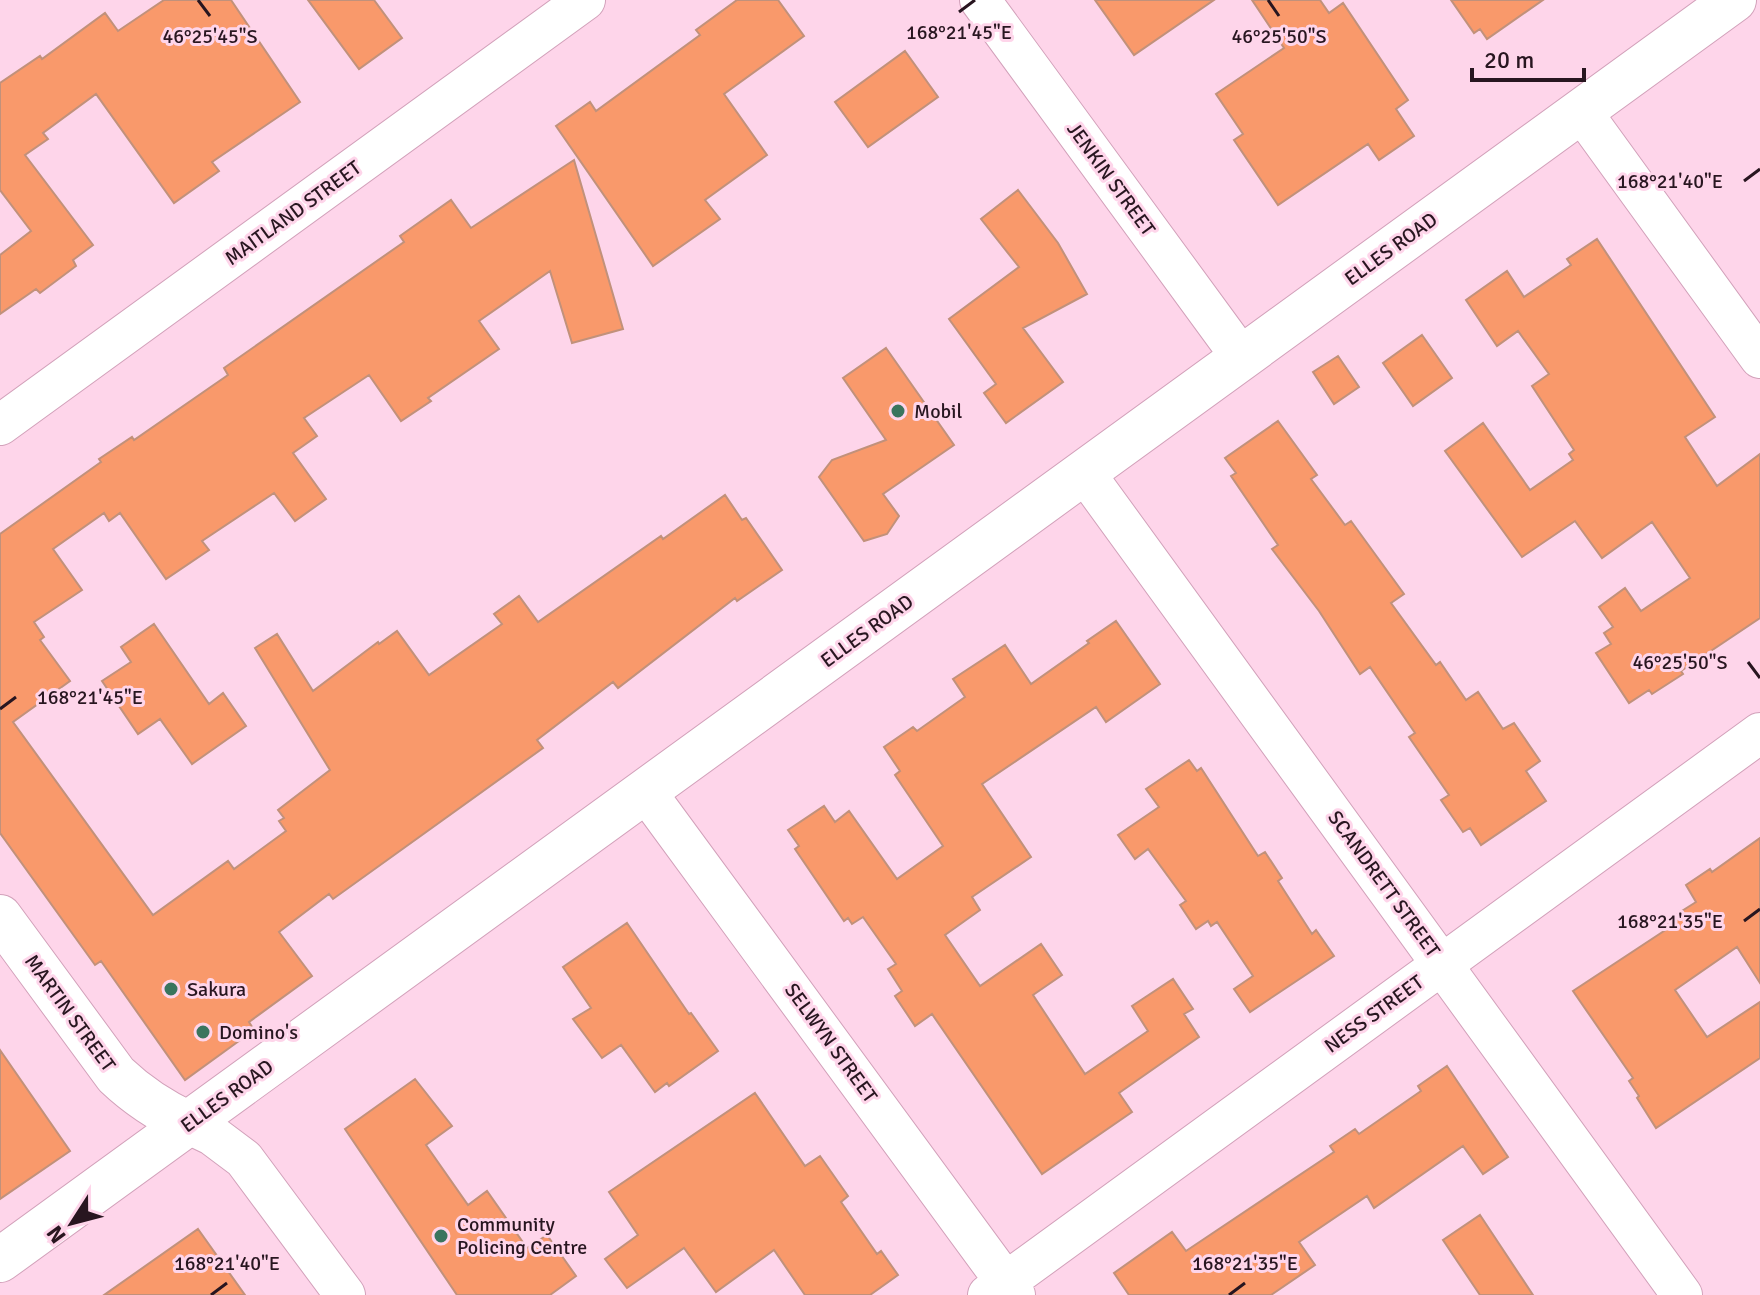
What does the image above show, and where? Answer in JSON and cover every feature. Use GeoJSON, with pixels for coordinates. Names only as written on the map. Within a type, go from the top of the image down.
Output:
{"type":"FeatureCollection","features":[{"type":"Feature","properties":{"kind":"main road","name":"ELLES ROAD"},"geometry":{"type":"LineString","coordinates":[[0,1260],[1734,0]]}},
{"type":"Feature","properties":{"kind":"main road","name":"MARTIN STREET"},"geometry":{"type":"LineString","coordinates":[[0,917],[116,1075],[139,1096],[189,1124]]}},
{"type":"Feature","properties":{"kind":"street","name":"MAITLAND STREET"},"geometry":{"type":"LineString","coordinates":[[0,425],[585,0]]}},
{"type":"Feature","properties":{"kind":"street","name":"JENKIN STREET"},"geometry":{"type":"LineString","coordinates":[[980,0],[1242,358]]}},
{"type":"Feature","properties":{"kind":"street"},"geometry":{"type":"LineString","coordinates":[[1581,111],[1760,358]]}},
{"type":"Feature","properties":{"kind":"street","name":"SCANDRETT STREET"},"geometry":{"type":"LineString","coordinates":[[1084,472],[1682,1295]]}},
{"type":"Feature","properties":{"kind":"street","name":"NESS STREET"},"geometry":{"type":"LineString","coordinates":[[1003,1291],[1442,964],[1760,733]]}},
{"type":"Feature","properties":{"kind":"street","name":"SELWYN STREET"},"geometry":{"type":"LineString","coordinates":[[646,792],[1003,1291]]}},
{"type":"Feature","properties":{"kind":"street"},"geometry":{"type":"LineString","coordinates":[[189,1124],[212,1135],[244,1159],[345,1295]]}},
{"type":"Feature","properties":{"kind":"building"},"geometry":{"type":"Polygon","coordinates":[[[164,0],[231,0],[300,102],[212,162],[219,171],[174,203],[96,94],[43,133],[48,139],[25,155],[93,245],[73,260],[76,266],[40,293],[36,289],[0,314],[0,255],[31,231],[0,190],[0,83],[40,56],[42,59],[105,13],[118,31],[164,0]]]}},
{"type":"Feature","properties":{"kind":"building"},"geometry":{"type":"Polygon","coordinates":[[[308,0],[374,0],[402,38],[359,69],[308,0]]]}},
{"type":"Feature","properties":{"kind":"building"},"geometry":{"type":"Polygon","coordinates":[[[737,0],[778,0],[804,36],[724,94],[767,155],[705,200],[720,219],[653,266],[556,126],[590,102],[596,111],[700,35],[696,30],[737,0]]]}},
{"type":"Feature","properties":{"kind":"building"},"geometry":{"type":"Polygon","coordinates":[[[1095,0],[1214,0],[1134,55],[1095,0]]]}},
{"type":"Feature","properties":{"kind":"building"},"geometry":{"type":"Polygon","coordinates":[[[1252,0],[1320,0],[1329,13],[1343,3],[1408,100],[1396,109],[1414,136],[1379,160],[1368,144],[1278,205],[1234,140],[1243,134],[1216,94],[1284,48],[1252,0]]]}},
{"type":"Feature","properties":{"kind":"building"},"geometry":{"type":"Polygon","coordinates":[[[1451,0],[1543,0],[1487,39],[1480,29],[1474,33],[1451,0]]]}},
{"type":"Feature","properties":{"kind":"building"},"geometry":{"type":"Polygon","coordinates":[[[905,51],[938,97],[868,147],[835,102],[905,51]]]}},
{"type":"Feature","properties":{"kind":"building"},"geometry":{"type":"Polygon","coordinates":[[[574,160],[623,329],[572,343],[550,271],[479,321],[499,349],[428,398],[431,401],[401,421],[369,375],[304,418],[317,436],[293,453],[326,499],[295,521],[274,493],[202,541],[209,550],[166,579],[120,513],[109,521],[104,513],[53,549],[82,590],[34,622],[44,637],[40,640],[70,681],[13,722],[153,915],[228,861],[234,869],[286,831],[279,821],[284,818],[278,810],[330,770],[255,648],[277,634],[313,691],[397,631],[429,675],[502,624],[494,614],[519,596],[538,622],[725,495],[742,520],[746,518],[782,570],[737,601],[735,598],[618,688],[613,682],[537,740],[543,748],[333,899],[329,894],[279,932],[312,976],[249,1022],[254,1030],[185,1080],[101,961],[95,965],[0,833],[0,534],[101,462],[99,459],[132,437],[134,440],[228,375],[224,368],[404,242],[400,236],[451,200],[471,228],[574,160]]]}},
{"type":"Feature","properties":{"kind":"building"},"geometry":{"type":"Polygon","coordinates":[[[1018,190],[1058,243],[1087,294],[1023,328],[1063,382],[1006,423],[984,393],[996,384],[949,319],[1019,267],[981,219],[1018,190]]]}},
{"type":"Feature","properties":{"kind":"building"},"geometry":{"type":"Polygon","coordinates":[[[1597,239],[1715,417],[1685,437],[1717,486],[1760,454],[1760,618],[1681,671],[1683,674],[1652,694],[1649,690],[1629,703],[1596,653],[1611,644],[1604,633],[1613,627],[1599,607],[1625,588],[1641,611],[1690,578],[1652,522],[1602,558],[1575,521],[1522,557],[1445,451],[1483,423],[1530,490],[1573,460],[1569,454],[1574,450],[1532,386],[1549,374],[1518,331],[1497,346],[1466,300],[1507,271],[1524,297],[1571,265],[1567,259],[1597,239]]]}},
{"type":"Feature","properties":{"kind":"building"},"geometry":{"type":"Polygon","coordinates":[[[1422,335],[1452,378],[1413,406],[1383,363],[1422,335]]]}},
{"type":"Feature","properties":{"kind":"building"},"geometry":{"type":"Polygon","coordinates":[[[886,348],[954,445],[883,494],[899,516],[887,534],[864,541],[819,477],[832,460],[886,440],[843,378],[886,348]]]}},
{"type":"Feature","properties":{"kind":"building"},"geometry":{"type":"Polygon","coordinates":[[[1338,356],[1359,387],[1334,404],[1313,372],[1338,356]]]}},
{"type":"Feature","properties":{"kind":"building"},"geometry":{"type":"Polygon","coordinates":[[[1278,421],[1317,475],[1311,479],[1345,525],[1351,521],[1404,594],[1391,603],[1436,665],[1440,662],[1466,700],[1478,692],[1503,729],[1514,723],[1540,761],[1526,771],[1546,801],[1481,845],[1470,828],[1463,832],[1441,800],[1449,795],[1409,737],[1415,733],[1370,667],[1360,674],[1319,611],[1272,549],[1278,545],[1231,476],[1236,473],[1225,458],[1278,421]]]}},
{"type":"Feature","properties":{"kind":"building"},"geometry":{"type":"Polygon","coordinates":[[[1116,621],[1160,684],[1106,722],[1096,707],[982,784],[1031,857],[972,897],[980,910],[945,935],[980,986],[1041,944],[1062,975],[1033,995],[1085,1074],[1148,1031],[1132,1006],[1173,979],[1193,1009],[1184,1014],[1199,1037],[1119,1093],[1132,1112],[1042,1174],[932,1014],[915,1026],[895,996],[902,991],[888,969],[896,964],[863,917],[852,924],[848,918],[844,921],[795,849],[799,846],[788,830],[824,806],[835,822],[849,811],[897,879],[943,846],[895,775],[900,771],[884,747],[913,727],[917,731],[965,697],[953,679],[1005,645],[1031,684],[1116,621]]]}},
{"type":"Feature","properties":{"kind":"building"},"geometry":{"type":"Polygon","coordinates":[[[154,624],[209,704],[223,693],[246,726],[192,764],[160,719],[138,734],[102,681],[131,662],[121,647],[154,624]]]}},
{"type":"Feature","properties":{"kind":"building"},"geometry":{"type":"Polygon","coordinates":[[[1189,760],[1197,771],[1201,768],[1258,856],[1265,852],[1282,878],[1278,881],[1312,934],[1316,930],[1334,956],[1250,1012],[1234,989],[1253,976],[1217,922],[1211,926],[1208,921],[1196,929],[1180,905],[1186,901],[1148,849],[1135,859],[1118,835],[1159,807],[1146,789],[1189,760]]]}},
{"type":"Feature","properties":{"kind":"building"},"geometry":{"type":"Polygon","coordinates":[[[1760,838],[1760,983],[1737,947],[1675,990],[1707,1037],[1760,1002],[1760,1058],[1656,1128],[1629,1081],[1633,1078],[1573,991],[1670,927],[1666,921],[1696,902],[1686,885],[1710,869],[1712,872],[1760,838]]]}},
{"type":"Feature","properties":{"kind":"building"},"geometry":{"type":"Polygon","coordinates":[[[627,923],[718,1051],[669,1086],[667,1083],[655,1092],[621,1045],[602,1058],[573,1019],[591,1008],[563,967],[627,923]]]}},
{"type":"Feature","properties":{"kind":"building"},"geometry":{"type":"Polygon","coordinates":[[[0,1050],[70,1151],[0,1199],[0,1050]]]}},
{"type":"Feature","properties":{"kind":"building"},"geometry":{"type":"Polygon","coordinates":[[[1447,1066],[1508,1157],[1483,1174],[1463,1146],[1374,1208],[1367,1196],[1299,1242],[1315,1265],[1271,1295],[1129,1295],[1114,1273],[1172,1232],[1186,1251],[1334,1152],[1330,1146],[1355,1129],[1359,1134],[1421,1091],[1418,1086],[1447,1066]]]}},
{"type":"Feature","properties":{"kind":"building"},"geometry":{"type":"Polygon","coordinates":[[[415,1079],[452,1126],[426,1145],[468,1205],[487,1191],[527,1248],[547,1235],[576,1276],[550,1295],[457,1295],[345,1129],[415,1079]]]}},
{"type":"Feature","properties":{"kind":"building"},"geometry":{"type":"Polygon","coordinates":[[[755,1093],[805,1166],[820,1156],[848,1196],[841,1202],[877,1254],[881,1251],[898,1275],[870,1295],[805,1295],[774,1250],[716,1292],[684,1248],[627,1288],[605,1259],[638,1235],[609,1192],[755,1093]]]}},
{"type":"Feature","properties":{"kind":"building"},"geometry":{"type":"Polygon","coordinates":[[[1480,1215],[1533,1295],[1480,1295],[1443,1240],[1480,1215]]]}},
{"type":"Feature","properties":{"kind":"building"},"geometry":{"type":"Polygon","coordinates":[[[198,1229],[245,1295],[104,1295],[198,1229]]]}},
{"type":"Feature","properties":{"kind":"place","name":"Mobil"},"geometry":{"type":"Point","coordinates":[898,411]}},
{"type":"Feature","properties":{"kind":"place","name":"Sakura"},"geometry":{"type":"Point","coordinates":[171,989]}},
{"type":"Feature","properties":{"kind":"place","name":"Domino's"},"geometry":{"type":"Point","coordinates":[203,1032]}},
{"type":"Feature","properties":{"kind":"place","name":"Community Policing Centre"},"geometry":{"type":"Point","coordinates":[441,1236]}}]}
